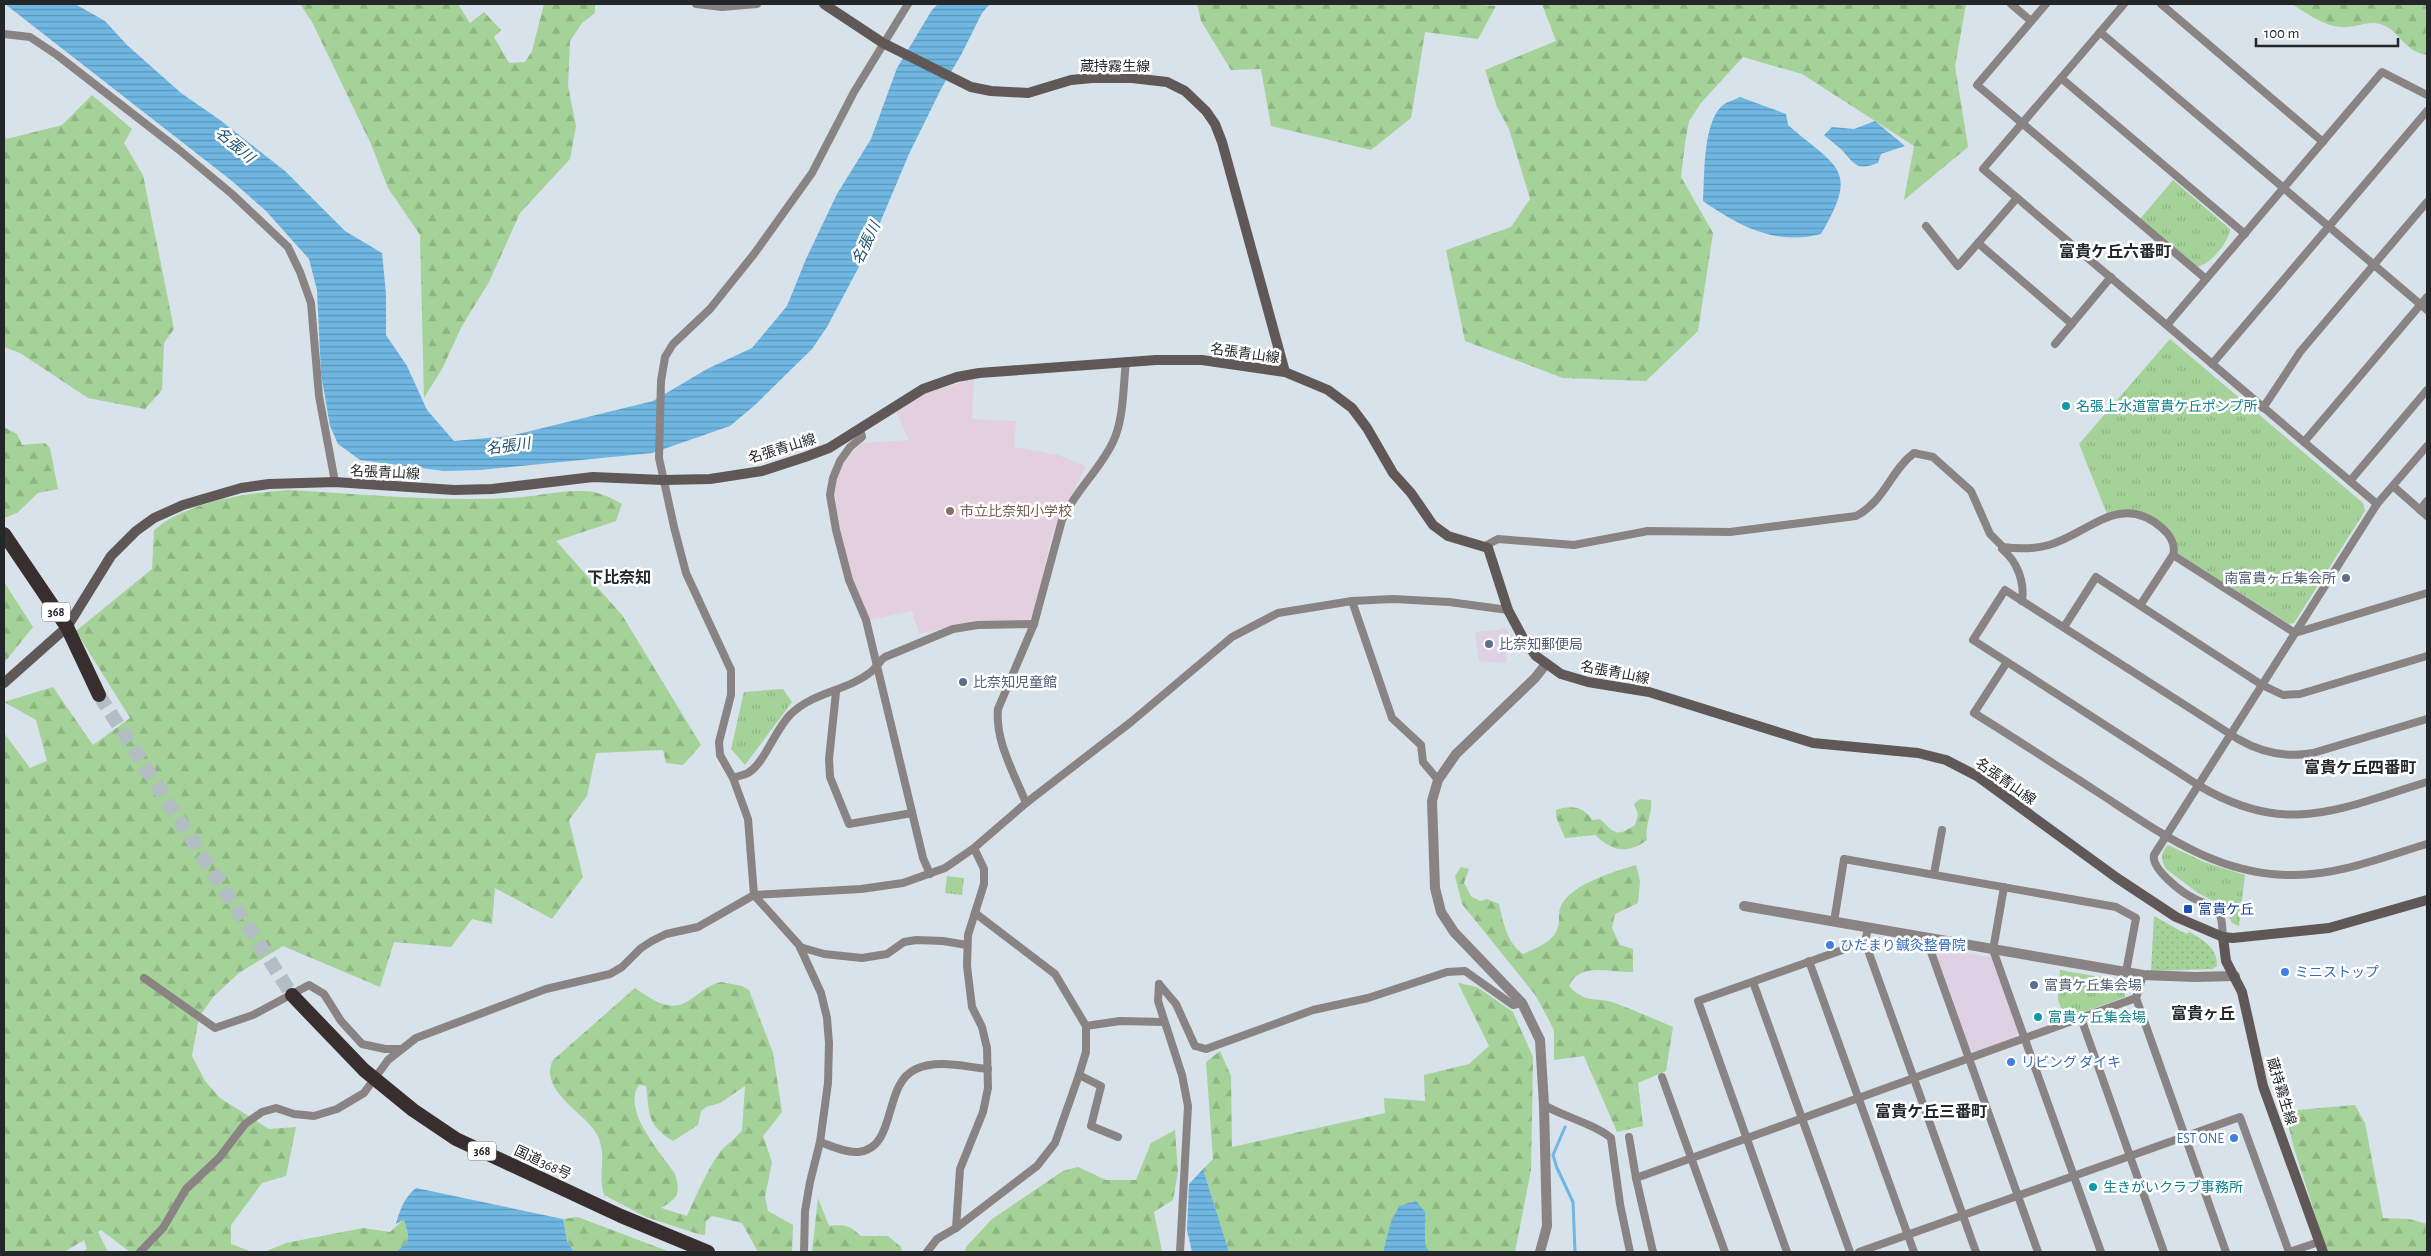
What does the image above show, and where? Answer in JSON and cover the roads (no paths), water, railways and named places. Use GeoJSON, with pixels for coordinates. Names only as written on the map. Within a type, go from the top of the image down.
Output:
{"type":"FeatureCollection","features":[{"type":"Feature","properties":{"kind":"highway","name":"368"},"geometry":{"type":"LineString","coordinates":[[4,534],[67,627],[99,695]]}},
{"type":"Feature","properties":{"kind":"highway","name":"国道368号"},"geometry":{"type":"LineString","coordinates":[[292,995],[374,1078],[413,1110],[456,1139],[621,1216],[708,1252]]}},
{"type":"Feature","properties":{"kind":"main road","name":"蔵持霧生線"},"geometry":{"type":"LineString","coordinates":[[824,4],[883,43],[898,49],[954,80],[991,91],[1028,93],[1071,80],[1102,78],[1152,79],[1176,86],[1196,100],[1215,124],[1225,150],[1285,372]]}},
{"type":"Feature","properties":{"kind":"main road","name":"名張青山線"},"geometry":{"type":"LineString","coordinates":[[4,683],[67,627],[111,556],[136,531],[154,518],[183,505],[241,488],[268,484],[335,482],[454,490],[492,489],[593,477],[663,480],[710,479],[762,470],[805,458],[829,448],[923,389],[957,376],[1126,362],[1202,360],[1285,372],[1328,390],[1352,408],[1367,428],[1393,473],[1411,493],[1433,525],[1448,536],[1485,546],[1495,565],[1508,610],[1529,647],[1546,664],[1570,678],[1649,692],[1813,743],[1918,753],[1946,760],[1977,776],[2117,878],[2176,916],[2223,937],[2233,938],[2329,928],[2427,900]]}},
{"type":"Feature","properties":{"kind":"main road","name":"蔵持霧生線"},"geometry":{"type":"LineString","coordinates":[[2223,937],[2224,953],[2242,992],[2263,1086],[2323,1252]]}},
{"type":"Feature","properties":{"kind":"street"},"geometry":{"type":"LineString","coordinates":[[696,4],[722,7],[757,4]]}},
{"type":"Feature","properties":{"kind":"street"},"geometry":{"type":"LineString","coordinates":[[804,1252],[808,1192],[820,1142],[828,1082],[829,1044],[827,1018],[821,993],[800,947],[754,895],[748,819],[733,778],[720,755],[719,742],[731,695],[731,670],[686,572],[663,480],[659,458],[661,381],[665,357],[673,344],[710,309],[754,254],[812,173],[883,43],[908,4]]}},
{"type":"Feature","properties":{"kind":"street"},"geometry":{"type":"LineString","coordinates":[[2011,4],[2031,21]]}},
{"type":"Feature","properties":{"kind":"street"},"geometry":{"type":"LineString","coordinates":[[2046,4],[1977,85],[2206,279]]}},
{"type":"Feature","properties":{"kind":"street"},"geometry":{"type":"LineString","coordinates":[[2124,4],[1984,169],[2378,504]]}},
{"type":"Feature","properties":{"kind":"street"},"geometry":{"type":"LineString","coordinates":[[2160,4],[2323,142]]}},
{"type":"Feature","properties":{"kind":"street"},"geometry":{"type":"LineString","coordinates":[[2100,32],[2424,307]]}},
{"type":"Feature","properties":{"kind":"street"},"geometry":{"type":"LineString","coordinates":[[4,34],[30,37],[57,55],[232,194],[288,247],[300,272],[310,303],[319,396],[335,482]]}},
{"type":"Feature","properties":{"kind":"street"},"geometry":{"type":"LineString","coordinates":[[2167,325],[2382,72],[2427,95]]}},
{"type":"Feature","properties":{"kind":"street"},"geometry":{"type":"LineString","coordinates":[[2061,78],[2245,234]]}},
{"type":"Feature","properties":{"kind":"street"},"geometry":{"type":"LineString","coordinates":[[2212,364],[2427,111]]}},
{"type":"Feature","properties":{"kind":"street"},"geometry":{"type":"LineString","coordinates":[[1926,226],[1958,266],[2017,198]]}},
{"type":"Feature","properties":{"kind":"street"},"geometry":{"type":"LineString","coordinates":[[2263,408],[2300,352],[2427,202]]}},
{"type":"Feature","properties":{"kind":"street"},"geometry":{"type":"LineString","coordinates":[[1978,243],[2072,324]]}},
{"type":"Feature","properties":{"kind":"street"},"geometry":{"type":"LineString","coordinates":[[2055,344],[2111,277]]}},
{"type":"Feature","properties":{"kind":"street"},"geometry":{"type":"LineString","coordinates":[[2304,442],[2424,307],[2427,297]]}},
{"type":"Feature","properties":{"kind":"street"},"geometry":{"type":"LineString","coordinates":[[1026,803],[1000,739],[997,722],[998,708],[1034,624],[1062,520],[1069,504],[1096,471],[1114,439],[1126,362]]}},
{"type":"Feature","properties":{"kind":"street"},"geometry":{"type":"LineString","coordinates":[[2350,481],[2427,390]]}},
{"type":"Feature","properties":{"kind":"street"},"geometry":{"type":"LineString","coordinates":[[860,429],[862,437],[850,447],[840,461],[833,478],[830,495],[840,547],[849,580],[866,620],[923,858],[930,874]]}},
{"type":"Feature","properties":{"kind":"street"},"geometry":{"type":"LineString","coordinates":[[2223,937],[2222,921],[2214,908],[2193,898],[2155,866],[2153,861],[2154,855],[2378,504],[2427,446]]}},
{"type":"Feature","properties":{"kind":"street"},"geometry":{"type":"LineString","coordinates":[[1485,546],[1498,539],[1574,545],[1648,532],[1730,532],[1856,516],[1868,510],[1914,453],[1933,457],[1971,491],[1990,534],[2017,564],[2023,592],[2022,601]]}},
{"type":"Feature","properties":{"kind":"street"},"geometry":{"type":"LineString","coordinates":[[2393,486],[2427,516]]}},
{"type":"Feature","properties":{"kind":"street"},"geometry":{"type":"LineString","coordinates":[[2420,510],[2427,501]]}},
{"type":"Feature","properties":{"kind":"street"},"geometry":{"type":"LineString","coordinates":[[2003,547],[2029,548],[2049,545],[2100,520],[2131,514],[2147,519],[2164,530],[2174,546],[2173,555],[2141,604]]}},
{"type":"Feature","properties":{"kind":"street"},"geometry":{"type":"LineString","coordinates":[[2173,555],[2295,633],[2427,594]]}},
{"type":"Feature","properties":{"kind":"street"},"geometry":{"type":"LineString","coordinates":[[2064,627],[2096,576],[2262,684],[2283,695],[2300,694],[2427,656]]}},
{"type":"Feature","properties":{"kind":"street"},"geometry":{"type":"LineString","coordinates":[[2427,719],[2302,755],[2264,752],[2230,734],[2005,590],[1973,640],[2222,799],[2244,808],[2269,814],[2292,816],[2330,810],[2427,782]]}},
{"type":"Feature","properties":{"kind":"street"},"geometry":{"type":"LineString","coordinates":[[140,1252],[163,1228],[186,1189],[220,1158],[245,1124],[262,1112],[276,1108],[294,1114],[314,1116],[337,1109],[364,1093],[388,1060],[416,1038],[546,990],[610,974],[622,967],[641,948],[652,941],[666,934],[698,927],[754,895],[861,889],[903,883],[945,868],[974,848],[1026,803],[1131,722],[1232,637],[1278,613],[1352,601],[1393,599],[1449,602],[1508,610]]}},
{"type":"Feature","properties":{"kind":"street"},"geometry":{"type":"LineString","coordinates":[[1352,601],[1392,718],[1421,745],[1422,762],[1438,780]]}},
{"type":"Feature","properties":{"kind":"street"},"geometry":{"type":"LineString","coordinates":[[733,778],[749,773],[791,714],[808,701],[836,692],[873,671],[885,657],[953,629],[978,625],[1034,624]]}},
{"type":"Feature","properties":{"kind":"street"},"geometry":{"type":"LineString","coordinates":[[2006,662],[1974,713],[2192,852],[2231,867],[2253,872],[2291,876],[2344,868],[2427,844]]}},
{"type":"Feature","properties":{"kind":"street"},"geometry":{"type":"LineString","coordinates":[[1540,1252],[1546,1226],[1544,1106],[1540,1040],[1522,1003],[1454,932],[1437,901],[1432,801],[1438,780],[1456,754],[1535,678],[1546,664]]}},
{"type":"Feature","properties":{"kind":"street"},"geometry":{"type":"LineString","coordinates":[[836,692],[829,759],[830,777],[849,824],[912,814]]}},
{"type":"Feature","properties":{"kind":"street"},"geometry":{"type":"LineString","coordinates":[[1934,874],[1942,830]]}},
{"type":"Feature","properties":{"kind":"street"},"geometry":{"type":"LineString","coordinates":[[956,1228],[960,1169],[983,1112],[988,1088],[988,1048],[982,1027],[972,1007],[967,966],[967,945],[984,884],[984,870],[974,848]]}},
{"type":"Feature","properties":{"kind":"street"},"geometry":{"type":"LineString","coordinates":[[1834,922],[1844,859],[1934,874],[2116,907],[2136,918],[2126,972]]}},
{"type":"Feature","properties":{"kind":"street"},"geometry":{"type":"LineString","coordinates":[[2004,887],[1993,950],[2101,1252]]}},
{"type":"Feature","properties":{"kind":"street"},"geometry":{"type":"LineString","coordinates":[[1744,906],[2143,975],[2235,976]]}},
{"type":"Feature","properties":{"kind":"street"},"geometry":{"type":"LineString","coordinates":[[927,1252],[937,1239],[956,1228],[1037,1166],[1043,1159],[1054,1143],[1086,1052],[1086,1026],[1055,974],[975,913]]}},
{"type":"Feature","properties":{"kind":"street"},"geometry":{"type":"LineString","coordinates":[[1868,928],[1865,942],[1976,1252]]}},
{"type":"Feature","properties":{"kind":"street"},"geometry":{"type":"LineString","coordinates":[[1926,938],[2038,1252]]}},
{"type":"Feature","properties":{"kind":"street"},"geometry":{"type":"LineString","coordinates":[[800,947],[824,954],[862,958],[887,954],[904,942],[916,940],[967,945]]}},
{"type":"Feature","properties":{"kind":"street"},"geometry":{"type":"LineString","coordinates":[[1787,1252],[1698,1001],[1865,942]]}},
{"type":"Feature","properties":{"kind":"street"},"geometry":{"type":"LineString","coordinates":[[1809,961],[1914,1252]]}},
{"type":"Feature","properties":{"kind":"street"},"geometry":{"type":"LineString","coordinates":[[1180,1252],[1188,1106],[1177,1057],[1158,1001],[1159,984],[1176,1004],[1195,1046],[1206,1049],[1313,1010],[1368,998],[1447,972],[1465,971],[1512,1005],[1522,1003]]}},
{"type":"Feature","properties":{"kind":"street"},"geometry":{"type":"LineString","coordinates":[[2143,975],[2136,998],[2226,1252]]}},
{"type":"Feature","properties":{"kind":"street"},"geometry":{"type":"LineString","coordinates":[[144,978],[215,1028],[253,1015],[309,986],[324,994],[341,1021],[362,1044],[385,1049],[400,1049]]}},
{"type":"Feature","properties":{"kind":"street"},"geometry":{"type":"LineString","coordinates":[[1753,982],[1850,1252]]}},
{"type":"Feature","properties":{"kind":"street"},"geometry":{"type":"LineString","coordinates":[[1636,1178],[2136,998]]}},
{"type":"Feature","properties":{"kind":"street"},"geometry":{"type":"LineString","coordinates":[[2081,1018],[2164,1252]]}},
{"type":"Feature","properties":{"kind":"street"},"geometry":{"type":"LineString","coordinates":[[1086,1026],[1120,1021],[1164,1022]]}},
{"type":"Feature","properties":{"kind":"street"},"geometry":{"type":"LineString","coordinates":[[820,1142],[858,1152],[870,1147],[880,1138],[887,1124],[897,1088],[905,1077],[915,1069],[938,1064],[988,1069]]}},
{"type":"Feature","properties":{"kind":"street"},"geometry":{"type":"LineString","coordinates":[[1079,1075],[1101,1086],[1091,1126],[1118,1137]]}},
{"type":"Feature","properties":{"kind":"street"},"geometry":{"type":"LineString","coordinates":[[1662,1077],[1725,1252]]}},
{"type":"Feature","properties":{"kind":"street"},"geometry":{"type":"LineString","coordinates":[[1544,1106],[1600,1131],[1611,1138],[1620,1204],[1630,1252]]}},
{"type":"Feature","properties":{"kind":"street"},"geometry":{"type":"LineString","coordinates":[[1859,1252],[2240,1117],[2289,1252],[2319,1242]]}},
{"type":"Feature","properties":{"kind":"street"},"geometry":{"type":"LineString","coordinates":[[1629,1137],[1636,1178],[1653,1252]]}},
{"type":"Feature","properties":{"kind":"water","name":"名張川"},"geometry":{"type":"Polygon","coordinates":[[[5,4],[75,4],[105,21],[127,45],[181,93],[220,120],[285,171],[345,231],[382,253],[386,294],[386,335],[407,366],[427,410],[454,441],[510,436],[653,401],[707,369],[752,348],[787,306],[806,259],[837,194],[871,139],[897,68],[932,10],[938,4],[990,4],[982,13],[941,89],[909,154],[871,244],[827,327],[812,349],[755,405],[730,426],[652,453],[480,470],[444,471],[360,460],[338,444],[330,426],[321,374],[317,290],[309,259],[266,211],[232,181],[5,4]]]}},
{"type":"Feature","properties":{"kind":"water"},"geometry":{"type":"Polygon","coordinates":[[[1740,97],[1786,114],[1788,125],[1830,161],[1837,171],[1841,182],[1839,195],[1833,212],[1821,234],[1788,237],[1758,231],[1744,226],[1703,201],[1706,148],[1713,121],[1718,110],[1726,103],[1740,97]]]}},
{"type":"Feature","properties":{"kind":"water"},"geometry":{"type":"Polygon","coordinates":[[[1875,121],[1905,146],[1881,154],[1878,163],[1871,165],[1857,165],[1824,135],[1832,127],[1854,129],[1875,121]]]}},
{"type":"Feature","properties":{"kind":"water"},"geometry":{"type":"Polygon","coordinates":[[[1203,1169],[1229,1252],[1192,1252],[1187,1230],[1189,1184],[1203,1169]]]}},
{"type":"Feature","properties":{"kind":"water"},"geometry":{"type":"Polygon","coordinates":[[[416,1188],[563,1219],[567,1241],[574,1252],[396,1252],[407,1242],[408,1235],[404,1219],[396,1224],[405,1200],[416,1188]]]}},
{"type":"Feature","properties":{"kind":"water"},"geometry":{"type":"Polygon","coordinates":[[[1416,1201],[1425,1212],[1425,1246],[1430,1252],[1383,1252],[1390,1225],[1399,1206],[1416,1201]]]}},
{"type":"Feature","properties":{"kind":"waterway"},"geometry":{"type":"LineString","coordinates":[[1565,1127],[1553,1155],[1573,1202],[1575,1252]]}},
{"type":"Feature","properties":{"kind":"tunnel"},"geometry":{"type":"LineString","coordinates":[[99,695],[292,995]]}},
{"type":"Feature","properties":{"kind":"place","name":"名張上水道富貴ケ丘ポンプ所"},"geometry":{"type":"Point","coordinates":[2066,406]}},
{"type":"Feature","properties":{"kind":"place","name":"市立比奈知小学校"},"geometry":{"type":"Point","coordinates":[950,511]}},
{"type":"Feature","properties":{"kind":"place","name":"南富貴ヶ丘集会所"},"geometry":{"type":"Point","coordinates":[2346,578]}},
{"type":"Feature","properties":{"kind":"place","name":"比奈知郵便局"},"geometry":{"type":"Point","coordinates":[1489,644]}},
{"type":"Feature","properties":{"kind":"place","name":"比奈知児童館"},"geometry":{"type":"Point","coordinates":[963,682]}},
{"type":"Feature","properties":{"kind":"place","name":"富貴ケ丘"},"geometry":{"type":"Point","coordinates":[2188,909]}},
{"type":"Feature","properties":{"kind":"place","name":"ひだまり鍼灸整骨院"},"geometry":{"type":"Point","coordinates":[1830,945]}},
{"type":"Feature","properties":{"kind":"place","name":"ミニストップ"},"geometry":{"type":"Point","coordinates":[2285,972]}},
{"type":"Feature","properties":{"kind":"place","name":"富貴ケ丘集会場"},"geometry":{"type":"Point","coordinates":[2034,985]}},
{"type":"Feature","properties":{"kind":"place","name":"富貴ヶ丘集会場"},"geometry":{"type":"Point","coordinates":[2038,1017]}},
{"type":"Feature","properties":{"kind":"place","name":"リビング ダイキ"},"geometry":{"type":"Point","coordinates":[2011,1062]}},
{"type":"Feature","properties":{"kind":"place","name":"EST ONE"},"geometry":{"type":"Point","coordinates":[2234,1138]}},
{"type":"Feature","properties":{"kind":"place","name":"生きがいクラブ事務所"},"geometry":{"type":"Point","coordinates":[2093,1187]}},
{"type":"Feature","properties":{"kind":"district","name":"富貴ケ丘六番町"},"geometry":{"type":"Point","coordinates":[2115,251]}},
{"type":"Feature","properties":{"kind":"district","name":"下比奈知"},"geometry":{"type":"Point","coordinates":[619,577]}},
{"type":"Feature","properties":{"kind":"district","name":"富貴ケ丘四番町"},"geometry":{"type":"Point","coordinates":[2360,767]}},
{"type":"Feature","properties":{"kind":"district","name":"富貴ヶ丘"},"geometry":{"type":"Point","coordinates":[2203,1013]}},
{"type":"Feature","properties":{"kind":"district","name":"富貴ケ丘三番町"},"geometry":{"type":"Point","coordinates":[1931,1111]}}]}
